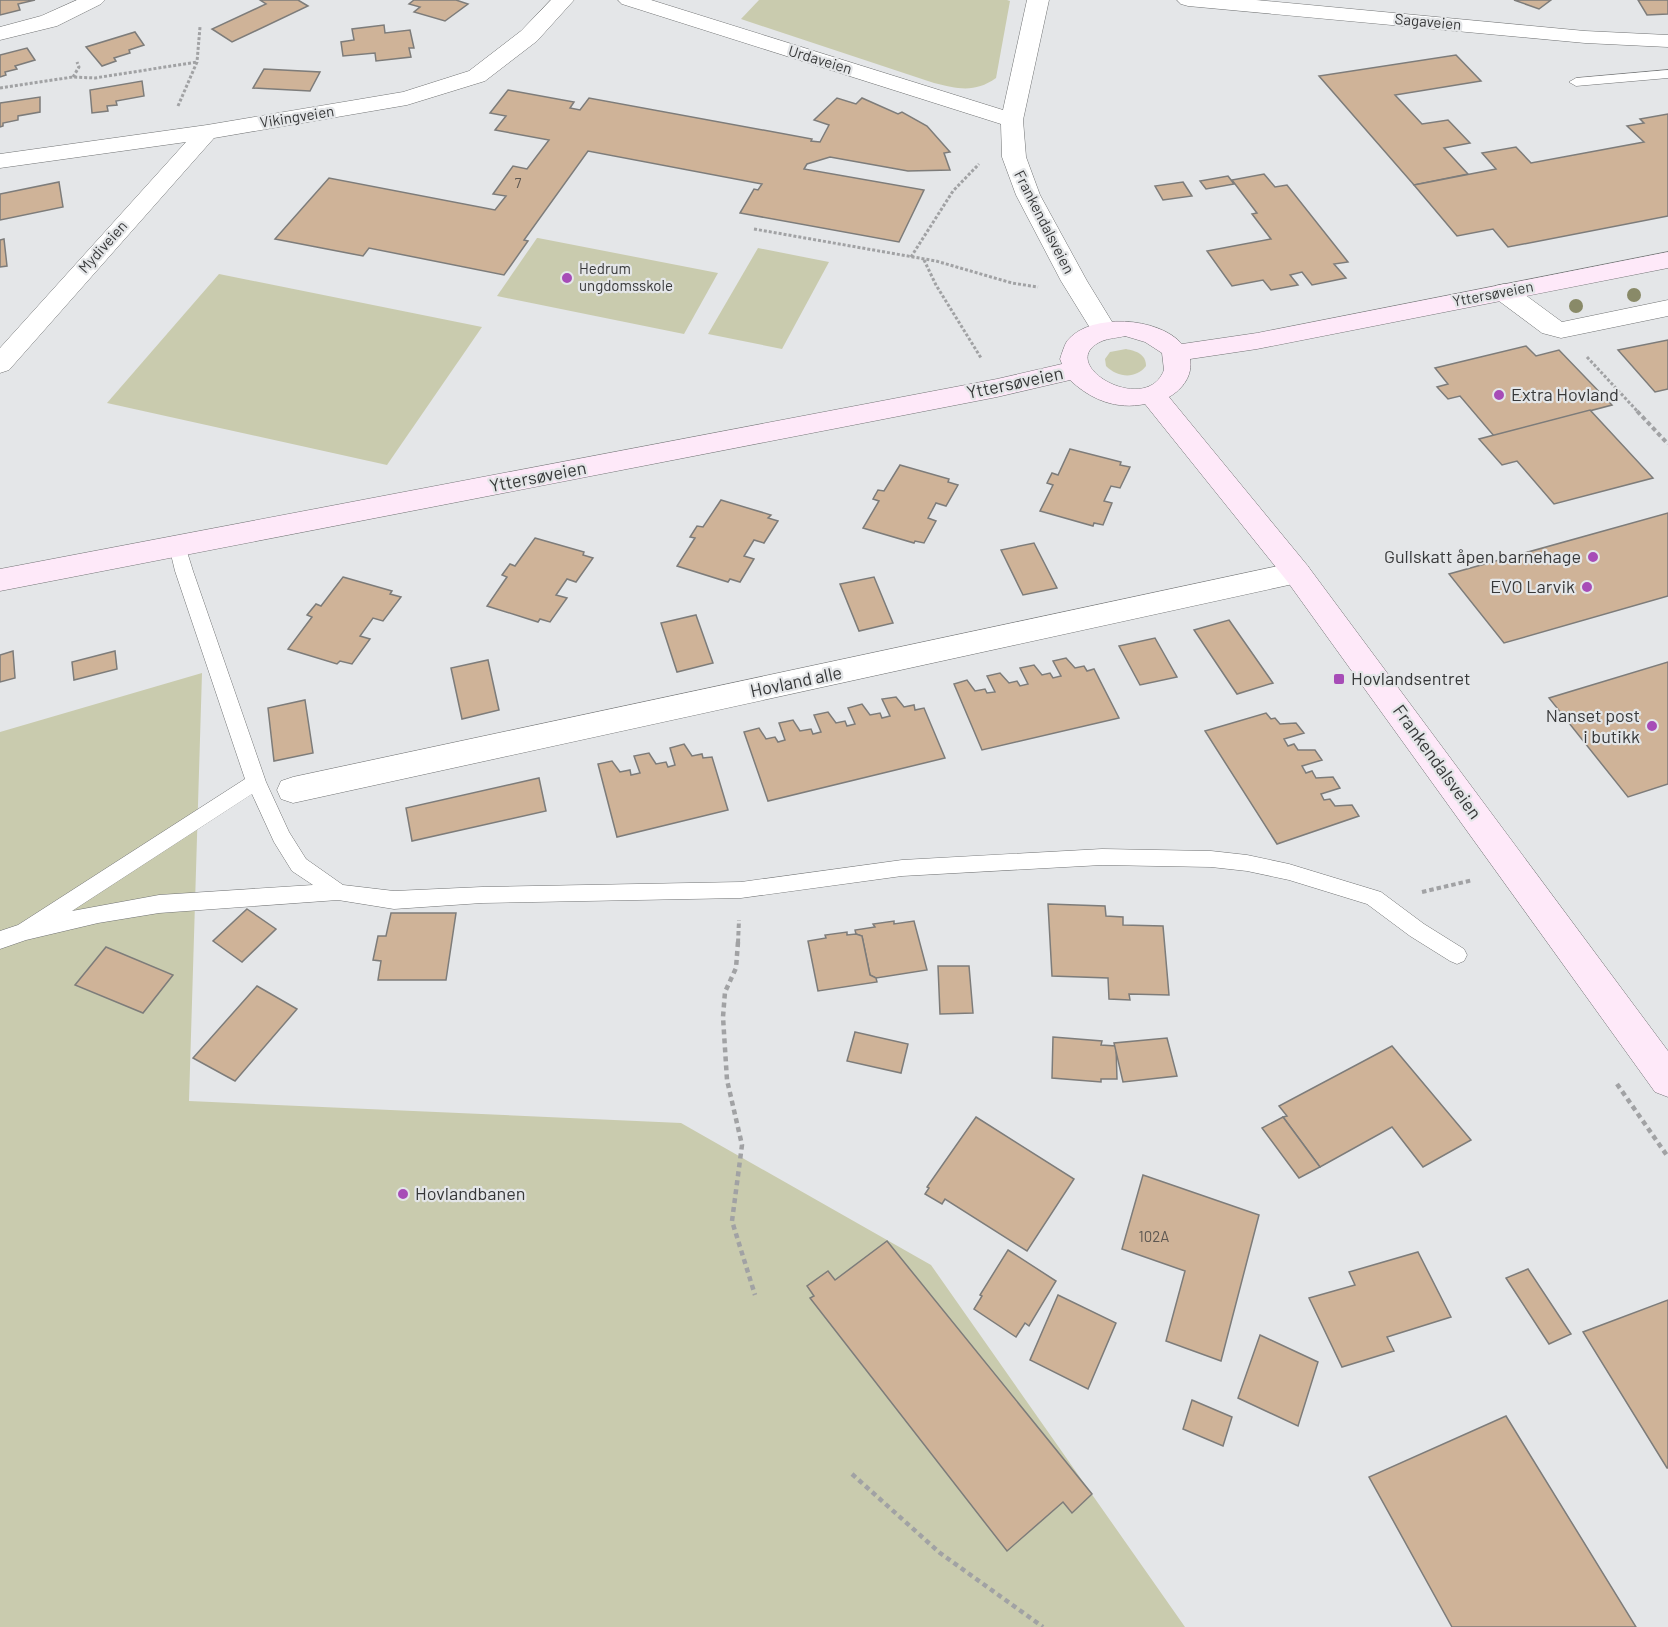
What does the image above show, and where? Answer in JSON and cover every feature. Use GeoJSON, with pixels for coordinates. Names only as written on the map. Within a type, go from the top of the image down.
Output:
{"type":"FeatureCollection","features":[{"type":"Feature","properties":{"kind":"main road","name":"Yttersøveien"},"geometry":{"type":"LineString","coordinates":[[1175,353],[1257,341],[1668,260]]}},
{"type":"Feature","properties":{"kind":"main road"},"geometry":{"type":"LineString","coordinates":[[1125,328],[1146,332],[1163,341],[1175,353],[1180,365],[1177,377],[1167,387],[1152,394],[1130,397],[1107,393],[1087,384],[1075,370],[1073,357],[1077,346],[1088,336],[1104,330],[1125,328]]}},
{"type":"Feature","properties":{"kind":"main road","name":"Yttersøveien"},"geometry":{"type":"LineString","coordinates":[[0,580],[997,388],[1075,370]]}},
{"type":"Feature","properties":{"kind":"main road","name":"Frankendalsveien"},"geometry":{"type":"LineString","coordinates":[[1152,394],[1297,573],[1668,1080]]}},
{"type":"Feature","properties":{"kind":"street"},"geometry":{"type":"LineString","coordinates":[[0,33],[49,21],[94,0]]}},
{"type":"Feature","properties":{"kind":"street","name":"Vikingveien"},"geometry":{"type":"LineString","coordinates":[[0,161],[207,132],[407,98],[477,76],[529,36],[563,0]]}},
{"type":"Feature","properties":{"kind":"street","name":"Urdaveien"},"geometry":{"type":"LineString","coordinates":[[629,0],[1012,120]]}},
{"type":"Feature","properties":{"kind":"street","name":"Frankendalsveien"},"geometry":{"type":"LineString","coordinates":[[1038,0],[1012,120],[1011,141],[1019,176],[1074,281],[1104,330]]}},
{"type":"Feature","properties":{"kind":"street","name":"Sagaveien"},"geometry":{"type":"LineString","coordinates":[[1188,0],[1585,38],[1668,40]]}},
{"type":"Feature","properties":{"kind":"street"},"geometry":{"type":"LineString","coordinates":[[1444,23],[1448,0]]}},
{"type":"Feature","properties":{"kind":"street","name":"Mydiveien"},"geometry":{"type":"LineString","coordinates":[[0,364],[207,132]]}},
{"type":"Feature","properties":{"kind":"street"},"geometry":{"type":"LineString","coordinates":[[1504,292],[1551,327],[1562,330],[1668,308]]}},
{"type":"Feature","properties":{"kind":"street","name":"Hovland alle"},"geometry":{"type":"LineString","coordinates":[[293,790],[1297,573]]}},
{"type":"Feature","properties":{"kind":"lane"},"geometry":{"type":"LineString","coordinates":[[1576,82],[1668,74]]}},
{"type":"Feature","properties":{"kind":"lane"},"geometry":{"type":"LineString","coordinates":[[178,546],[184,571],[256,782],[281,836],[299,865],[338,892]]}},
{"type":"Feature","properties":{"kind":"lane"},"geometry":{"type":"LineString","coordinates":[[25,931],[256,782]]}},
{"type":"Feature","properties":{"kind":"lane"},"geometry":{"type":"LineString","coordinates":[[0,940],[25,931],[98,914],[159,904],[338,892],[394,900],[482,895],[741,890],[902,868],[1101,857],[1211,859],[1247,863],[1289,872],[1374,898],[1417,930],[1457,955]]}},
{"type":"Feature","properties":{"kind":"path"},"geometry":{"type":"LineString","coordinates":[[178,136],[175,117],[178,103],[197,62],[200,27]]}},
{"type":"Feature","properties":{"kind":"path"},"geometry":{"type":"LineString","coordinates":[[73,77],[79,67],[77,62]]}},
{"type":"Feature","properties":{"kind":"path"},"geometry":{"type":"LineString","coordinates":[[0,88],[73,77],[95,78],[197,62]]}},
{"type":"Feature","properties":{"kind":"path"},"geometry":{"type":"LineString","coordinates":[[911,257],[953,191],[985,158]]}},
{"type":"Feature","properties":{"kind":"path"},"geometry":{"type":"LineString","coordinates":[[754,229],[941,262],[1013,284],[1046,287]]}},
{"type":"Feature","properties":{"kind":"path"},"geometry":{"type":"LineString","coordinates":[[924,260],[962,330],[983,362]]}},
{"type":"Feature","properties":{"kind":"path"},"geometry":{"type":"LineString","coordinates":[[1562,330],[1668,444]]}},
{"type":"Feature","properties":{"kind":"path"},"geometry":{"type":"LineString","coordinates":[[1374,898],[1409,895],[1474,880]]}},
{"type":"Feature","properties":{"kind":"path"},"geometry":{"type":"LineString","coordinates":[[741,890],[736,968],[725,992],[723,1017],[727,1080],[742,1145],[732,1221],[755,1295]]}},
{"type":"Feature","properties":{"kind":"path"},"geometry":{"type":"LineString","coordinates":[[852,1474],[940,1553],[1043,1627]]}},
{"type":"Feature","properties":{"kind":"green space"},"geometry":{"type":"Polygon","coordinates":[[[759,0],[1010,1],[996,78],[981,86],[966,88],[934,83],[741,19],[759,0]]]}},
{"type":"Feature","properties":{"kind":"green space"},"geometry":{"type":"Polygon","coordinates":[[[537,238],[718,273],[684,334],[497,296],[537,238]]]}},
{"type":"Feature","properties":{"kind":"green space"},"geometry":{"type":"Polygon","coordinates":[[[758,248],[829,262],[782,349],[708,334],[758,248]]]}},
{"type":"Feature","properties":{"kind":"green space"},"geometry":{"type":"Polygon","coordinates":[[[219,274],[482,327],[387,465],[107,403],[219,274]]]}},
{"type":"Feature","properties":{"kind":"green space"},"geometry":{"type":"Polygon","coordinates":[[[1126,349],[1137,352],[1146,362],[1142,370],[1132,375],[1121,375],[1106,366],[1105,359],[1110,352],[1126,349]]]}},
{"type":"Feature","properties":{"kind":"green space","name":"Hovlandbanen"},"geometry":{"type":"Polygon","coordinates":[[[202,673],[189,1101],[681,1123],[931,1265],[1185,1627],[0,1627],[0,732],[202,673]]]}},
{"type":"Feature","properties":{"kind":"building"},"geometry":{"type":"Polygon","coordinates":[[[0,0],[35,0],[18,4],[20,10],[0,15],[0,0]]]}},
{"type":"Feature","properties":{"kind":"building"},"geometry":{"type":"Polygon","coordinates":[[[260,0],[298,0],[308,6],[232,42],[212,29],[266,4],[260,0]]]}},
{"type":"Feature","properties":{"kind":"building"},"geometry":{"type":"Polygon","coordinates":[[[414,0],[456,0],[468,4],[445,21],[414,12],[420,7],[409,4],[414,0]]]}},
{"type":"Feature","properties":{"kind":"building"},"geometry":{"type":"Polygon","coordinates":[[[1514,0],[1551,0],[1539,9],[1514,0]]]}},
{"type":"Feature","properties":{"kind":"building"},"geometry":{"type":"Polygon","coordinates":[[[1638,0],[1668,0],[1668,14],[1647,15],[1638,0]]]}},
{"type":"Feature","properties":{"kind":"building"},"geometry":{"type":"Polygon","coordinates":[[[384,25],[385,33],[410,30],[414,48],[409,48],[411,57],[376,61],[375,53],[343,56],[341,42],[354,40],[352,29],[384,25]]]}},
{"type":"Feature","properties":{"kind":"building"},"geometry":{"type":"Polygon","coordinates":[[[135,32],[144,45],[129,50],[130,53],[114,58],[116,61],[102,66],[86,47],[135,32]]]}},
{"type":"Feature","properties":{"kind":"building"},"geometry":{"type":"Polygon","coordinates":[[[27,48],[35,60],[15,66],[17,69],[5,72],[6,75],[0,77],[0,55],[27,48]]]}},
{"type":"Feature","properties":{"kind":"building"},"geometry":{"type":"Polygon","coordinates":[[[1456,55],[1481,81],[1395,95],[1422,124],[1448,120],[1470,143],[1444,148],[1468,174],[1414,185],[1319,76],[1456,55]]]}},
{"type":"Feature","properties":{"kind":"building"},"geometry":{"type":"Polygon","coordinates":[[[264,69],[320,72],[310,91],[253,88],[264,69]]]}},
{"type":"Feature","properties":{"kind":"building"},"geometry":{"type":"Polygon","coordinates":[[[142,81],[144,96],[116,101],[117,105],[107,106],[108,111],[92,113],[90,90],[142,81]]]}},
{"type":"Feature","properties":{"kind":"building"},"geometry":{"type":"Polygon","coordinates":[[[508,90],[574,102],[570,108],[580,110],[589,98],[820,142],[829,125],[814,120],[837,98],[856,104],[862,98],[898,114],[902,112],[927,126],[950,152],[944,153],[950,170],[908,171],[830,157],[807,164],[804,169],[924,190],[899,242],[740,213],[754,189],[758,190],[762,184],[588,151],[524,240],[528,241],[504,275],[369,248],[363,256],[275,239],[329,178],[495,210],[506,196],[493,194],[513,166],[527,169],[549,140],[495,130],[506,116],[490,113],[508,90]]]}},
{"type":"Feature","properties":{"kind":"building"},"geometry":{"type":"Polygon","coordinates":[[[40,97],[40,112],[18,116],[18,120],[3,123],[0,127],[0,103],[40,97]]]}},
{"type":"Feature","properties":{"kind":"building"},"geometry":{"type":"Polygon","coordinates":[[[1668,114],[1668,216],[1508,247],[1493,229],[1457,236],[1414,185],[1496,169],[1482,153],[1516,147],[1531,163],[1644,142],[1627,126],[1644,123],[1640,119],[1668,114]]]}},
{"type":"Feature","properties":{"kind":"building"},"geometry":{"type":"Polygon","coordinates":[[[1264,174],[1275,187],[1287,185],[1348,262],[1334,264],[1346,278],[1312,285],[1302,272],[1290,275],[1298,285],[1271,290],[1263,280],[1232,286],[1207,251],[1271,239],[1252,214],[1257,213],[1232,180],[1264,174]]]}},
{"type":"Feature","properties":{"kind":"building"},"geometry":{"type":"Polygon","coordinates":[[[1228,176],[1234,184],[1206,189],[1200,181],[1228,176]]]}},
{"type":"Feature","properties":{"kind":"building"},"geometry":{"type":"Polygon","coordinates":[[[59,182],[63,207],[0,220],[0,194],[59,182]]]}},
{"type":"Feature","properties":{"kind":"building"},"geometry":{"type":"Polygon","coordinates":[[[1183,182],[1192,196],[1163,200],[1155,186],[1183,182]]]}},
{"type":"Feature","properties":{"kind":"building"},"geometry":{"type":"Polygon","coordinates":[[[4,239],[7,266],[0,267],[0,240],[4,239]]]}},
{"type":"Feature","properties":{"kind":"building"},"geometry":{"type":"Polygon","coordinates":[[[1668,340],[1668,389],[1655,392],[1618,350],[1668,340]]]}},
{"type":"Feature","properties":{"kind":"building"},"geometry":{"type":"Polygon","coordinates":[[[1526,346],[1536,356],[1559,350],[1612,405],[1494,436],[1460,396],[1448,399],[1437,387],[1448,384],[1435,368],[1526,346]]]}},
{"type":"Feature","properties":{"kind":"building"},"geometry":{"type":"Polygon","coordinates":[[[1590,410],[1653,478],[1554,504],[1517,461],[1502,465],[1479,439],[1590,410]]]}},
{"type":"Feature","properties":{"kind":"building"},"geometry":{"type":"Polygon","coordinates":[[[1070,449],[1121,462],[1120,465],[1130,467],[1120,488],[1111,486],[1104,501],[1112,503],[1103,525],[1094,523],[1093,526],[1040,511],[1053,485],[1047,483],[1052,473],[1058,475],[1070,449]]]}},
{"type":"Feature","properties":{"kind":"building"},"geometry":{"type":"Polygon","coordinates":[[[900,465],[949,479],[948,482],[958,485],[946,506],[936,503],[928,518],[936,521],[924,543],[915,541],[914,543],[863,528],[879,501],[873,499],[878,490],[884,491],[900,465]]]}},
{"type":"Feature","properties":{"kind":"building"},"geometry":{"type":"Polygon","coordinates":[[[721,500],[771,515],[768,518],[778,521],[764,543],[754,540],[744,556],[754,559],[740,582],[730,579],[728,582],[677,566],[695,538],[690,537],[697,526],[703,527],[721,500]]]}},
{"type":"Feature","properties":{"kind":"building"},"geometry":{"type":"Polygon","coordinates":[[[1668,513],[1668,596],[1504,643],[1449,574],[1668,513]]]}},
{"type":"Feature","properties":{"kind":"building"},"geometry":{"type":"Polygon","coordinates":[[[535,538],[584,552],[583,555],[593,558],[576,582],[567,579],[556,595],[567,598],[550,622],[540,619],[538,622],[487,606],[507,577],[502,575],[510,564],[515,566],[535,538]]]}},
{"type":"Feature","properties":{"kind":"building"},"geometry":{"type":"Polygon","coordinates":[[[1034,543],[1057,588],[1023,595],[1001,550],[1034,543]]]}},
{"type":"Feature","properties":{"kind":"building"},"geometry":{"type":"Polygon","coordinates":[[[343,577],[392,591],[390,594],[401,597],[383,621],[373,618],[360,636],[370,639],[352,664],[340,661],[337,664],[288,649],[312,617],[307,615],[316,604],[321,606],[343,577]]]}},
{"type":"Feature","properties":{"kind":"building"},"geometry":{"type":"Polygon","coordinates":[[[874,577],[893,623],[859,631],[840,584],[874,577]]]}},
{"type":"Feature","properties":{"kind":"building"},"geometry":{"type":"Polygon","coordinates":[[[696,615],[713,663],[677,672],[661,623],[696,615]]]}},
{"type":"Feature","properties":{"kind":"building"},"geometry":{"type":"Polygon","coordinates":[[[1229,620],[1273,683],[1237,694],[1194,630],[1229,620]]]}},
{"type":"Feature","properties":{"kind":"building"},"geometry":{"type":"Polygon","coordinates":[[[1155,638],[1177,677],[1140,685],[1119,646],[1155,638]]]}},
{"type":"Feature","properties":{"kind":"building"},"geometry":{"type":"Polygon","coordinates":[[[13,651],[15,678],[0,682],[0,655],[13,651]]]}},
{"type":"Feature","properties":{"kind":"building"},"geometry":{"type":"Polygon","coordinates":[[[115,651],[117,669],[74,680],[72,662],[115,651]]]}},
{"type":"Feature","properties":{"kind":"building"},"geometry":{"type":"Polygon","coordinates":[[[1066,658],[1075,668],[1084,666],[1087,671],[1094,669],[1119,718],[982,750],[954,684],[967,680],[975,691],[985,689],[987,693],[995,692],[987,676],[1000,673],[1009,683],[1017,681],[1020,686],[1028,684],[1020,668],[1034,665],[1042,675],[1050,673],[1053,678],[1061,676],[1053,661],[1066,658]]]}},
{"type":"Feature","properties":{"kind":"building"},"geometry":{"type":"Polygon","coordinates":[[[488,660],[499,710],[462,719],[451,668],[488,660]]]}},
{"type":"Feature","properties":{"kind":"building"},"geometry":{"type":"Polygon","coordinates":[[[1668,662],[1668,784],[1628,797],[1549,698],[1668,662]]]}},
{"type":"Feature","properties":{"kind":"building"},"geometry":{"type":"Polygon","coordinates":[[[896,697],[904,707],[914,705],[915,710],[924,708],[945,758],[768,801],[744,732],[759,728],[766,739],[775,737],[778,742],[785,740],[779,723],[793,720],[800,731],[811,729],[813,734],[821,732],[814,715],[828,712],[836,723],[845,721],[847,726],[855,724],[848,708],[862,704],[870,715],[880,713],[882,718],[890,716],[882,699],[896,697]]]}},
{"type":"Feature","properties":{"kind":"building"},"geometry":{"type":"Polygon","coordinates":[[[305,700],[313,753],[274,761],[268,708],[305,700]]]}},
{"type":"Feature","properties":{"kind":"building"},"geometry":{"type":"Polygon","coordinates":[[[1266,713],[1280,724],[1296,723],[1304,733],[1284,739],[1288,746],[1294,744],[1298,750],[1315,750],[1322,760],[1302,766],[1306,773],[1312,771],[1316,778],[1333,777],[1340,788],[1321,794],[1324,800],[1330,799],[1335,806],[1352,805],[1359,816],[1277,844],[1205,731],[1266,713]]]}},
{"type":"Feature","properties":{"kind":"building"},"geometry":{"type":"Polygon","coordinates":[[[684,744],[692,756],[702,754],[703,758],[712,757],[728,810],[617,837],[598,764],[612,761],[620,772],[630,770],[631,775],[640,773],[634,756],[649,753],[656,764],[666,762],[668,767],[675,765],[670,748],[684,744]]]}},
{"type":"Feature","properties":{"kind":"building"},"geometry":{"type":"Polygon","coordinates":[[[539,778],[546,811],[412,841],[406,808],[539,778]]]}},
{"type":"Feature","properties":{"kind":"building"},"geometry":{"type":"Polygon","coordinates":[[[1048,904],[1105,906],[1106,916],[1123,917],[1123,925],[1163,926],[1169,995],[1129,994],[1130,1000],[1109,999],[1108,978],[1052,976],[1048,904]]]}},
{"type":"Feature","properties":{"kind":"building"},"geometry":{"type":"Polygon","coordinates":[[[247,909],[276,929],[242,962],[213,941],[247,909]]]}},
{"type":"Feature","properties":{"kind":"building"},"geometry":{"type":"Polygon","coordinates":[[[391,913],[456,913],[446,980],[378,980],[381,961],[373,960],[378,936],[386,936],[391,913]]]}},
{"type":"Feature","properties":{"kind":"building"},"geometry":{"type":"Polygon","coordinates":[[[894,921],[894,924],[914,921],[927,970],[876,978],[870,975],[862,936],[856,934],[855,930],[894,921]]]}},
{"type":"Feature","properties":{"kind":"building"},"geometry":{"type":"Polygon","coordinates":[[[847,932],[847,935],[862,936],[870,975],[876,978],[877,982],[818,991],[808,941],[826,938],[825,935],[847,932]]]}},
{"type":"Feature","properties":{"kind":"building"},"geometry":{"type":"Polygon","coordinates":[[[106,947],[173,975],[143,1013],[75,985],[106,947]]]}},
{"type":"Feature","properties":{"kind":"building"},"geometry":{"type":"Polygon","coordinates":[[[938,966],[969,966],[973,1013],[940,1014],[938,966]]]}},
{"type":"Feature","properties":{"kind":"building"},"geometry":{"type":"Polygon","coordinates":[[[257,986],[297,1009],[235,1081],[193,1058],[257,986]]]}},
{"type":"Feature","properties":{"kind":"building"},"geometry":{"type":"Polygon","coordinates":[[[855,1032],[908,1044],[901,1073],[847,1061],[855,1032]]]}},
{"type":"Feature","properties":{"kind":"building"},"geometry":{"type":"Polygon","coordinates":[[[1053,1037],[1102,1041],[1101,1045],[1116,1046],[1117,1079],[1101,1079],[1101,1082],[1052,1078],[1053,1037]]]}},
{"type":"Feature","properties":{"kind":"building"},"geometry":{"type":"Polygon","coordinates":[[[1167,1038],[1177,1076],[1123,1082],[1114,1043],[1167,1038]]]}},
{"type":"Feature","properties":{"kind":"building"},"geometry":{"type":"Polygon","coordinates":[[[1392,1046],[1471,1140],[1423,1167],[1392,1127],[1320,1167],[1283,1117],[1287,1116],[1279,1106],[1392,1046]]]}},
{"type":"Feature","properties":{"kind":"building"},"geometry":{"type":"Polygon","coordinates":[[[976,1117],[1074,1179],[1027,1251],[945,1199],[942,1204],[925,1194],[929,1188],[927,1187],[976,1117]]]}},
{"type":"Feature","properties":{"kind":"building"},"geometry":{"type":"Polygon","coordinates":[[[1283,1117],[1320,1167],[1299,1178],[1262,1128],[1283,1117]]]}},
{"type":"Feature","properties":{"kind":"building"},"geometry":{"type":"Polygon","coordinates":[[[1143,1175],[1259,1215],[1221,1361],[1166,1341],[1185,1271],[1122,1249],[1143,1175]]]}},
{"type":"Feature","properties":{"kind":"building"},"geometry":{"type":"Polygon","coordinates":[[[887,1241],[1092,1494],[1072,1513],[1063,1502],[1007,1551],[810,1298],[814,1296],[807,1286],[828,1271],[835,1280],[887,1241]]]}},
{"type":"Feature","properties":{"kind":"building"},"geometry":{"type":"Polygon","coordinates":[[[1008,1250],[1056,1281],[1029,1326],[1025,1323],[1016,1337],[974,1309],[1008,1250]]]}},
{"type":"Feature","properties":{"kind":"building"},"geometry":{"type":"Polygon","coordinates":[[[1418,1252],[1451,1317],[1387,1337],[1394,1351],[1342,1367],[1309,1298],[1355,1285],[1349,1272],[1418,1252]]]}},
{"type":"Feature","properties":{"kind":"building"},"geometry":{"type":"Polygon","coordinates":[[[1528,1269],[1571,1334],[1549,1344],[1506,1278],[1528,1269]]]}},
{"type":"Feature","properties":{"kind":"building"},"geometry":{"type":"Polygon","coordinates":[[[1058,1295],[1116,1323],[1088,1389],[1030,1360],[1058,1295]]]}},
{"type":"Feature","properties":{"kind":"building"},"geometry":{"type":"Polygon","coordinates":[[[1668,1300],[1668,1468],[1667,1468],[1583,1332],[1668,1300]]]}},
{"type":"Feature","properties":{"kind":"building"},"geometry":{"type":"Polygon","coordinates":[[[1260,1335],[1318,1362],[1298,1426],[1238,1398],[1260,1335]]]}},
{"type":"Feature","properties":{"kind":"building"},"geometry":{"type":"Polygon","coordinates":[[[1192,1400],[1232,1417],[1223,1446],[1183,1429],[1192,1400]]]}},
{"type":"Feature","properties":{"kind":"building"},"geometry":{"type":"Polygon","coordinates":[[[1506,1416],[1636,1627],[1452,1627],[1369,1477],[1506,1416]]]}},
{"type":"Feature","properties":{"kind":"place","name":"Hedrum ungdomsskole"},"geometry":{"type":"Point","coordinates":[567,278]}},
{"type":"Feature","properties":{"kind":"place","name":"Extra Hovland"},"geometry":{"type":"Point","coordinates":[1499,395]}},
{"type":"Feature","properties":{"kind":"place","name":"Gullskatt åpen barnehage"},"geometry":{"type":"Point","coordinates":[1593,557]}},
{"type":"Feature","properties":{"kind":"place","name":"EVO Larvik"},"geometry":{"type":"Point","coordinates":[1587,587]}},
{"type":"Feature","properties":{"kind":"place","name":"Hovlandsentret"},"geometry":{"type":"Point","coordinates":[1339,679]}},
{"type":"Feature","properties":{"kind":"place","name":"Nanset post i butikk"},"geometry":{"type":"Point","coordinates":[1652,726]}},
{"type":"Feature","properties":{"kind":"place","name":"Hovlandbanen"},"geometry":{"type":"Point","coordinates":[403,1194]}}]}
